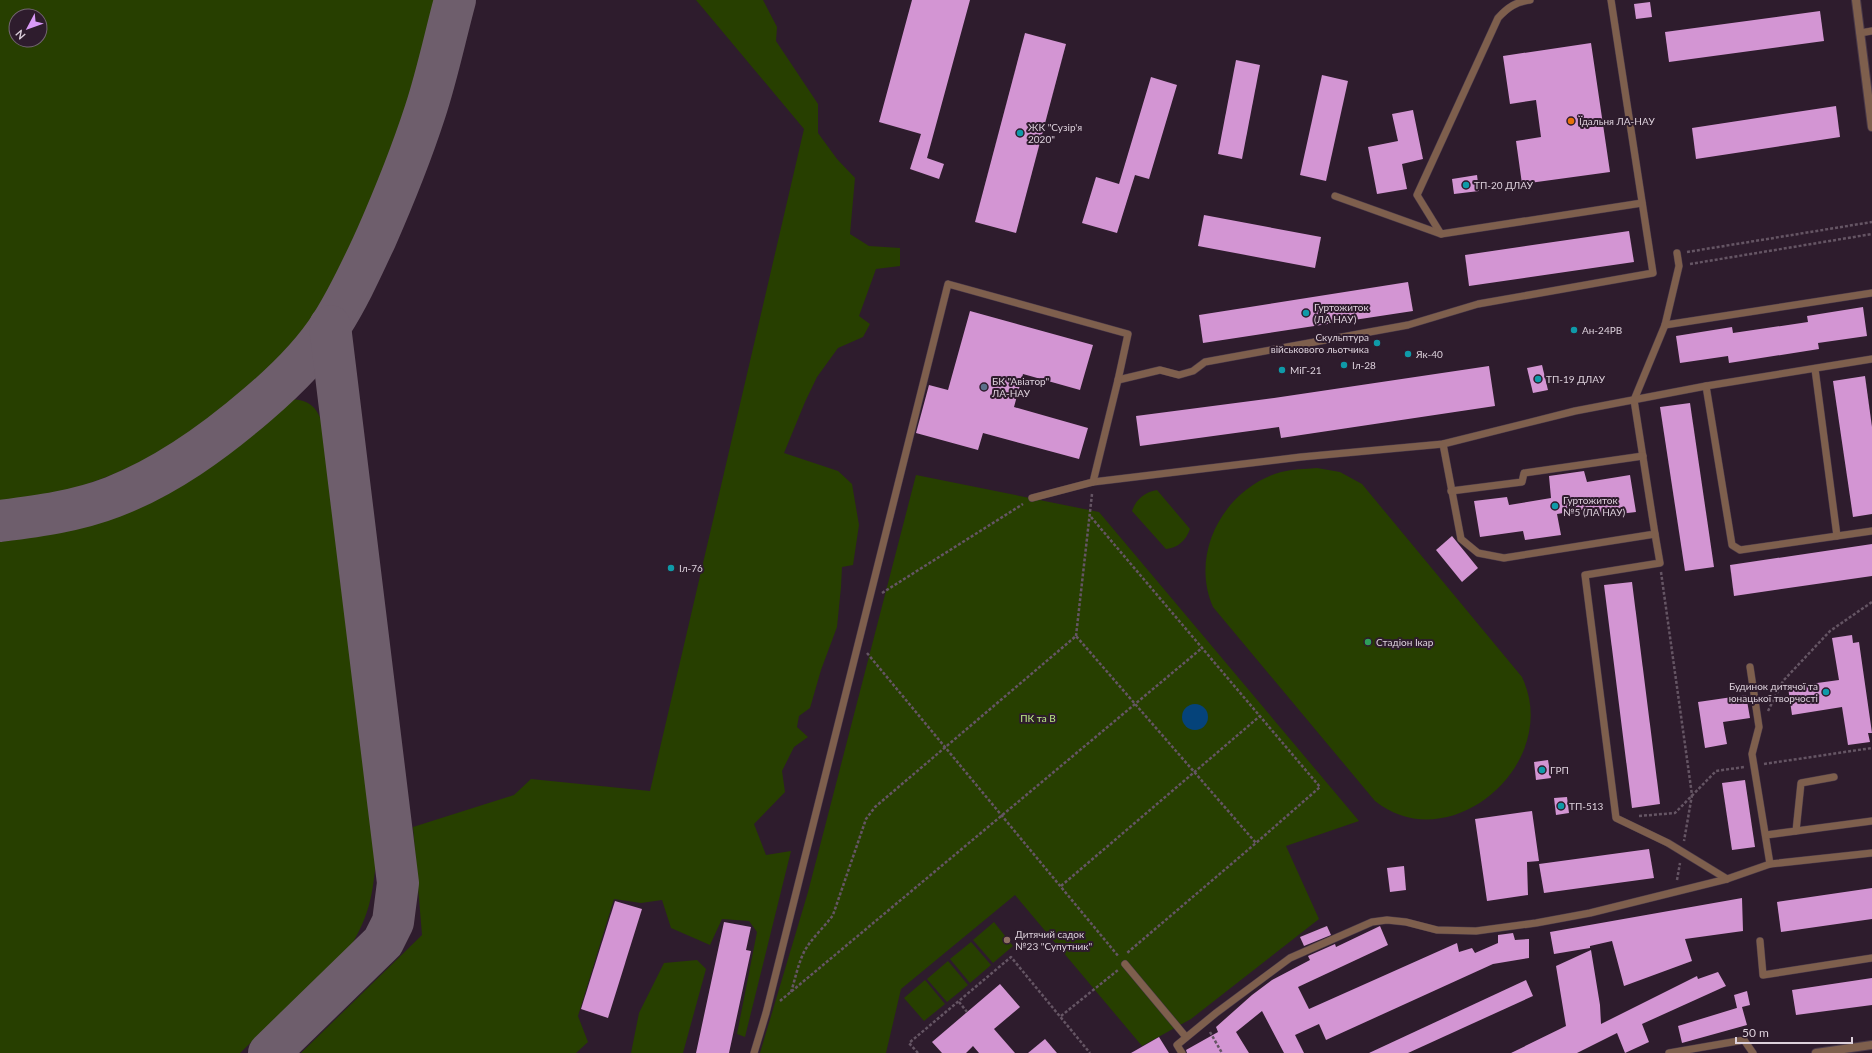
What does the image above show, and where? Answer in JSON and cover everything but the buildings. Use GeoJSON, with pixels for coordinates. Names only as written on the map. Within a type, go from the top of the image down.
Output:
{"type":"FeatureCollection","features":[{"type":"Feature","properties":{"kind":"street"},"geometry":{"type":"LineString","coordinates":[[1856,0],[1872,126]]}},
{"type":"Feature","properties":{"kind":"street"},"geometry":{"type":"LineString","coordinates":[[1816,1053],[1872,1045]]}},
{"type":"Feature","properties":{"kind":"lane"},"geometry":{"type":"LineString","coordinates":[[1441,234],[1417,195],[1498,18],[1508,8],[1520,1],[1530,0]]}},
{"type":"Feature","properties":{"kind":"lane"},"geometry":{"type":"LineString","coordinates":[[1118,380],[1160,370],[1179,376],[1193,371],[1204,362],[1408,325],[1478,304],[1653,273],[1611,0]]}},
{"type":"Feature","properties":{"kind":"lane"},"geometry":{"type":"LineString","coordinates":[[1860,33],[1872,31]]}},
{"type":"Feature","properties":{"kind":"lane"},"geometry":{"type":"LineString","coordinates":[[1335,196],[1441,234],[1642,202]]}},
{"type":"Feature","properties":{"kind":"lane"},"geometry":{"type":"LineString","coordinates":[[1678,253],[1680,266],[1665,325],[1634,400],[1660,563],[1585,575],[1616,818],[1668,844],[1727,879]]}},
{"type":"Feature","properties":{"kind":"lane"},"geometry":{"type":"LineString","coordinates":[[754,1053],[766,1013],[948,284],[1128,334],[1093,482]]}},
{"type":"Feature","properties":{"kind":"lane"},"geometry":{"type":"LineString","coordinates":[[1665,325],[1872,293]]}},
{"type":"Feature","properties":{"kind":"lane"},"geometry":{"type":"LineString","coordinates":[[1032,498],[1093,482],[1301,456],[1443,444],[1575,411],[1706,386],[1872,359]]}},
{"type":"Feature","properties":{"kind":"lane"},"geometry":{"type":"LineString","coordinates":[[1815,369],[1837,536]]}},
{"type":"Feature","properties":{"kind":"lane"},"geometry":{"type":"LineString","coordinates":[[1706,386],[1732,545],[1740,550],[1872,531]]}},
{"type":"Feature","properties":{"kind":"lane"},"geometry":{"type":"LineString","coordinates":[[1443,444],[1461,539],[1478,553],[1504,558],[1655,534]]}},
{"type":"Feature","properties":{"kind":"lane"},"geometry":{"type":"LineString","coordinates":[[1451,491],[1522,482],[1524,473],[1643,456]]}},
{"type":"Feature","properties":{"kind":"lane"},"geometry":{"type":"LineString","coordinates":[[1750,667],[1759,727],[1752,754],[1770,864]]}},
{"type":"Feature","properties":{"kind":"lane"},"geometry":{"type":"LineString","coordinates":[[1796,831],[1801,783],[1834,777]]}},
{"type":"Feature","properties":{"kind":"lane"},"geometry":{"type":"LineString","coordinates":[[1766,835],[1872,821]]}},
{"type":"Feature","properties":{"kind":"lane"},"geometry":{"type":"LineString","coordinates":[[1182,1053],[1177,1044],[1290,958],[1372,922],[1387,920],[1406,922],[1437,930],[1476,931],[1590,913],[1727,879],[1770,864],[1872,853]]}},
{"type":"Feature","properties":{"kind":"lane"},"geometry":{"type":"LineString","coordinates":[[1760,941],[1763,975],[1872,958]]}},
{"type":"Feature","properties":{"kind":"lane"},"geometry":{"type":"LineString","coordinates":[[1123,961],[1186,1037]]}},
{"type":"Feature","properties":{"kind":"lane"},"geometry":{"type":"LineString","coordinates":[[1669,1053],[1744,1040],[1753,1053]]}},
{"type":"Feature","properties":{"kind":"path"},"geometry":{"type":"LineString","coordinates":[[1678,253],[1872,222]]}},
{"type":"Feature","properties":{"kind":"path"},"geometry":{"type":"LineString","coordinates":[[1680,266],[1872,234]]}},
{"type":"Feature","properties":{"kind":"path"},"geometry":{"type":"LineString","coordinates":[[791,992],[803,955],[809,944],[824,928],[833,915],[866,819],[875,807],[1076,636],[1091,517],[1093,482]]}},
{"type":"Feature","properties":{"kind":"path"},"geometry":{"type":"LineString","coordinates":[[870,600],[1032,498]]}},
{"type":"Feature","properties":{"kind":"path"},"geometry":{"type":"LineString","coordinates":[[1061,1016],[1320,787],[1091,517]]}},
{"type":"Feature","properties":{"kind":"path"},"geometry":{"type":"LineString","coordinates":[[1660,563],[1692,795]]}},
{"type":"Feature","properties":{"kind":"path"},"geometry":{"type":"LineString","coordinates":[[1759,727],[1784,681],[1830,631],[1872,602]]}},
{"type":"Feature","properties":{"kind":"path"},"geometry":{"type":"LineString","coordinates":[[1076,636],[1256,843]]}},
{"type":"Feature","properties":{"kind":"path"},"geometry":{"type":"LineString","coordinates":[[858,643],[1123,961]]}},
{"type":"Feature","properties":{"kind":"path"},"geometry":{"type":"LineString","coordinates":[[766,1013],[1202,648]]}},
{"type":"Feature","properties":{"kind":"path"},"geometry":{"type":"LineString","coordinates":[[1061,886],[1260,716]]}},
{"type":"Feature","properties":{"kind":"path"},"geometry":{"type":"LineString","coordinates":[[1638,816],[1675,813],[1716,771],[1872,748]]}},
{"type":"Feature","properties":{"kind":"path"},"geometry":{"type":"LineString","coordinates":[[918,1053],[909,1043],[1011,957],[1090,1053]]}},
{"type":"Feature","properties":{"kind":"path"},"geometry":{"type":"LineString","coordinates":[[959,1002],[967,1012]]}},
{"type":"Feature","properties":{"kind":"path"},"geometry":{"type":"LineString","coordinates":[[1205,1022],[1222,1053]]}},
{"type":"Feature","properties":{"kind":"green space"},"geometry":{"type":"Polygon","coordinates":[[[0,0],[438,0],[405,122],[378,199],[357,241],[346,268],[320,309],[271,367],[212,418],[147,458],[114,474],[44,497],[0,507],[0,0]]]}},
{"type":"Feature","properties":{"kind":"green space"},"geometry":{"type":"Polygon","coordinates":[[[696,0],[763,0],[777,27],[776,41],[818,104],[818,133],[837,159],[855,178],[850,234],[869,246],[900,248],[900,266],[876,269],[859,316],[870,324],[863,337],[838,348],[817,377],[784,453],[838,471],[852,484],[859,525],[853,565],[842,567],[837,627],[821,670],[810,708],[799,716],[797,727],[808,737],[794,747],[782,771],[785,792],[754,824],[766,855],[791,851],[745,1037],[737,1034],[757,932],[749,921],[722,919],[710,945],[671,928],[662,900],[641,903],[614,899],[578,1016],[588,1042],[576,1053],[301,1053],[422,935],[413,827],[514,795],[531,779],[650,791],[804,129],[696,0]]]}},
{"type":"Feature","properties":{"kind":"green space"},"geometry":{"type":"Polygon","coordinates":[[[287,399],[295,399],[308,403],[312,406],[319,415],[325,429],[376,862],[369,906],[362,925],[351,946],[240,1053],[0,1053],[0,542],[40,536],[63,530],[125,507],[154,493],[209,460],[236,441],[287,399]]]}},
{"type":"Feature","properties":{"kind":"green space","name":"Стадіон Ікар"},"geometry":{"type":"Polygon","coordinates":[[[1317,468],[1340,472],[1362,484],[1522,677],[1531,709],[1527,741],[1513,770],[1492,794],[1465,811],[1435,819],[1405,816],[1375,801],[1213,607],[1207,586],[1206,565],[1209,544],[1217,525],[1229,507],[1243,492],[1261,480],[1281,472],[1317,468]]]}},
{"type":"Feature","properties":{"kind":"green space","name":"ПК та В"},"geometry":{"type":"Polygon","coordinates":[[[916,475],[1099,512],[1359,821],[1286,846],[1319,919],[1191,1019],[1142,1046],[1015,895],[901,989],[886,1053],[760,1053],[808,892],[916,475]]]}},
{"type":"Feature","properties":{"kind":"green space"},"geometry":{"type":"Polygon","coordinates":[[[1157,490],[1190,529],[1181,543],[1166,549],[1132,511],[1136,503],[1142,497],[1149,492],[1157,490]]]}},
{"type":"Feature","properties":{"kind":"green space"},"geometry":{"type":"Polygon","coordinates":[[[994,922],[1013,946],[993,963],[973,940],[994,922]]]}},
{"type":"Feature","properties":{"kind":"green space"},"geometry":{"type":"Polygon","coordinates":[[[971,942],[991,965],[970,983],[950,959],[971,942]]]}},
{"type":"Feature","properties":{"kind":"green space"},"geometry":{"type":"Polygon","coordinates":[[[697,960],[706,969],[683,1053],[631,1053],[639,1013],[664,963],[697,960]]]}},
{"type":"Feature","properties":{"kind":"green space"},"geometry":{"type":"Polygon","coordinates":[[[948,961],[968,985],[947,1002],[927,979],[948,961]]]}},
{"type":"Feature","properties":{"kind":"green space"},"geometry":{"type":"Polygon","coordinates":[[[925,980],[945,1004],[924,1021],[904,998],[925,980]]]}},
{"type":"Feature","properties":{"kind":"water"},"geometry":{"type":"Polygon","coordinates":[[[1195,704],[1204,708],[1208,717],[1204,726],[1195,730],[1186,726],[1182,717],[1186,708],[1195,704]]]}},
{"type":"Feature","properties":{"kind":"taxiway"},"geometry":{"type":"LineString","coordinates":[[0,521],[43,515],[86,506],[133,489],[152,479],[189,457],[224,432],[278,386],[307,357],[324,336],[344,304],[366,260],[389,207],[425,112],[455,0]]}},
{"type":"Feature","properties":{"kind":"taxiway"},"geometry":{"type":"LineString","coordinates":[[269,1053],[383,942],[393,922],[398,883],[330,326]]}},
{"type":"Feature","properties":{"kind":"place","name":"Їдальня ЛА-НАУ"},"geometry":{"type":"Point","coordinates":[1571,121]}},
{"type":"Feature","properties":{"kind":"place","name":"ЖК \"Сузір'я 2020\""},"geometry":{"type":"Point","coordinates":[1020,133]}},
{"type":"Feature","properties":{"kind":"place","name":"ТП-20 ДЛАУ"},"geometry":{"type":"Point","coordinates":[1466,185]}},
{"type":"Feature","properties":{"kind":"place","name":"Гуртожиток (ЛА НАУ)"},"geometry":{"type":"Point","coordinates":[1306,313]}},
{"type":"Feature","properties":{"kind":"place","name":"Ан-24РВ"},"geometry":{"type":"Point","coordinates":[1574,330]}},
{"type":"Feature","properties":{"kind":"place","name":"Скульптура військового льотчика"},"geometry":{"type":"Point","coordinates":[1377,343]}},
{"type":"Feature","properties":{"kind":"place","name":"Як-40"},"geometry":{"type":"Point","coordinates":[1408,354]}},
{"type":"Feature","properties":{"kind":"place","name":"Іл-28"},"geometry":{"type":"Point","coordinates":[1344,365]}},
{"type":"Feature","properties":{"kind":"place","name":"МіГ-21"},"geometry":{"type":"Point","coordinates":[1282,370]}},
{"type":"Feature","properties":{"kind":"place","name":"ТП-19 ДЛАУ"},"geometry":{"type":"Point","coordinates":[1538,379]}},
{"type":"Feature","properties":{"kind":"place","name":"БК \"Авіатор\" ЛА-НАУ"},"geometry":{"type":"Point","coordinates":[984,387]}},
{"type":"Feature","properties":{"kind":"place","name":"Гуртожиток №5 (ЛА НАУ)"},"geometry":{"type":"Point","coordinates":[1555,506]}},
{"type":"Feature","properties":{"kind":"place","name":"Іл-76"},"geometry":{"type":"Point","coordinates":[671,568]}},
{"type":"Feature","properties":{"kind":"place","name":"Стадіон Ікар"},"geometry":{"type":"Point","coordinates":[1368,642]}},
{"type":"Feature","properties":{"kind":"place","name":"Будинок дитячої та юнацької творчості"},"geometry":{"type":"Point","coordinates":[1826,692]}},
{"type":"Feature","properties":{"kind":"place","name":"ГРП"},"geometry":{"type":"Point","coordinates":[1542,770]}},
{"type":"Feature","properties":{"kind":"place","name":"ТП-513"},"geometry":{"type":"Point","coordinates":[1561,806]}},
{"type":"Feature","properties":{"kind":"place","name":"Дитячий садок №23 \"Супутник\""},"geometry":{"type":"Point","coordinates":[1007,940]}}]}
